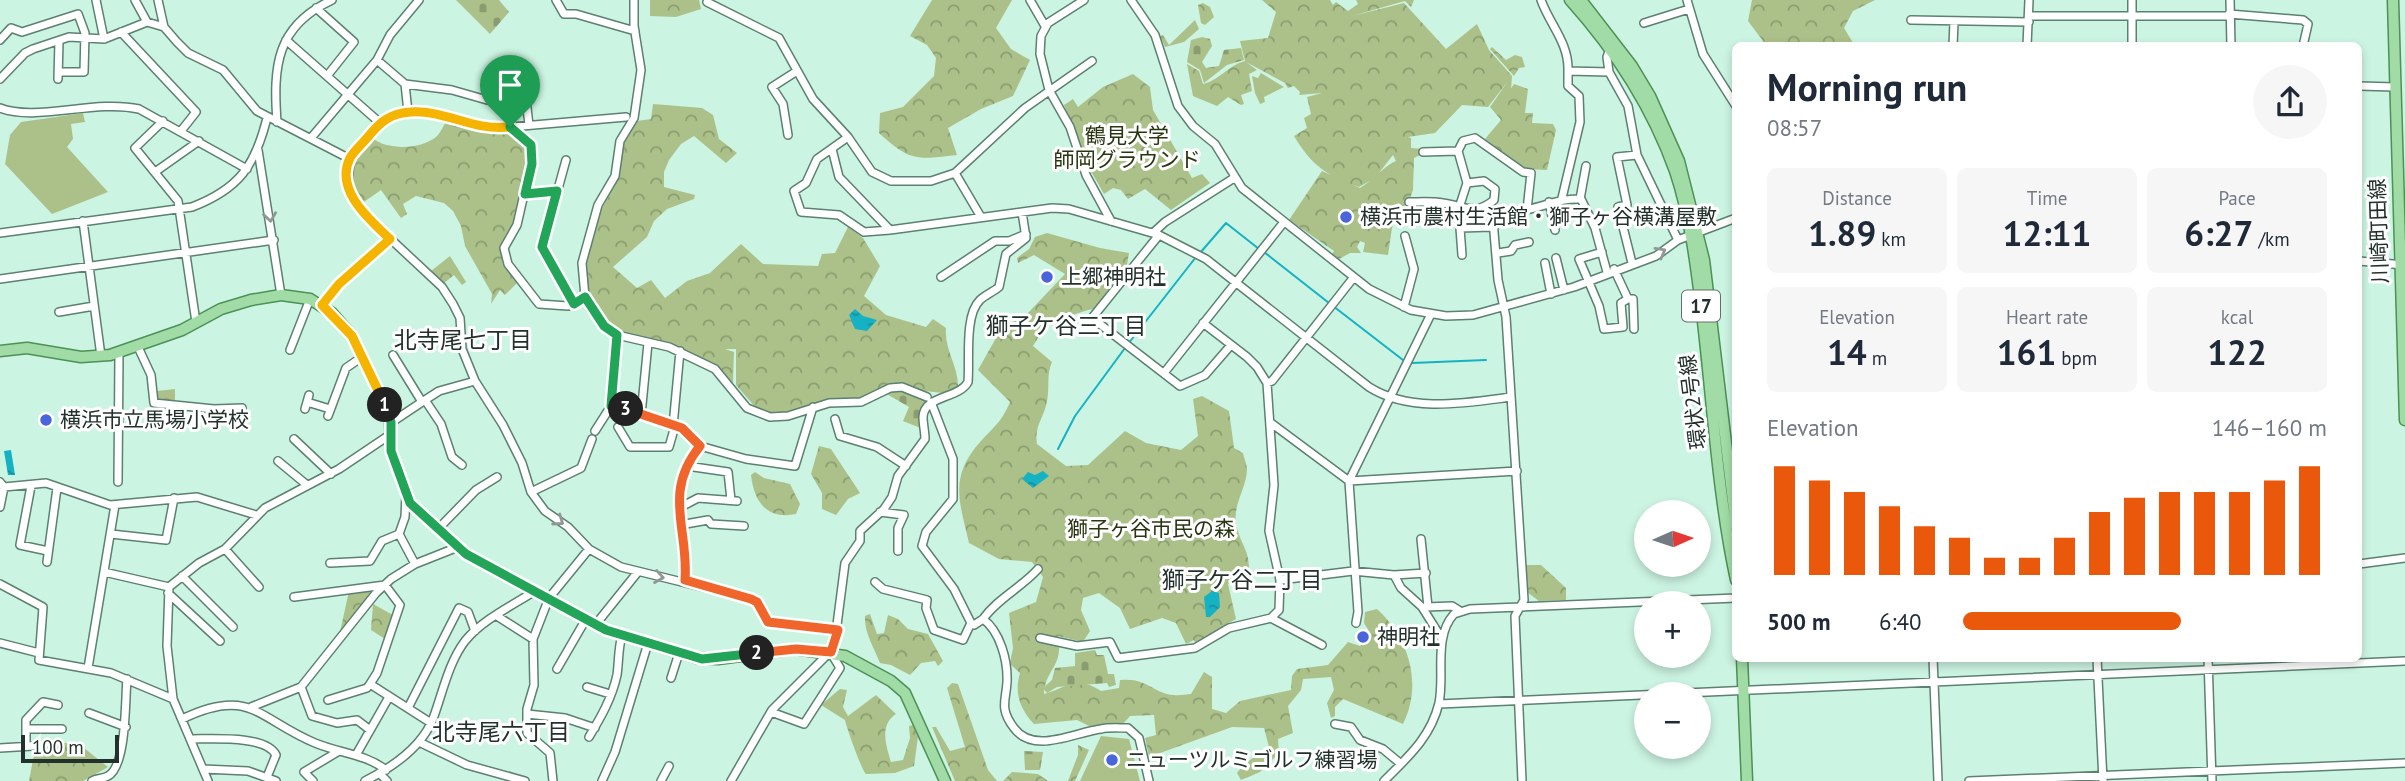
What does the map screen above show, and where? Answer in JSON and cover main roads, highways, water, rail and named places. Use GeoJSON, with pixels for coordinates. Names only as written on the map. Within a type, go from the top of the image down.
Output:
{"type":"FeatureCollection","features":[{"type":"Feature","properties":{"kind":"main road","name":"環状2号線"},"geometry":{"type":"LineString","coordinates":[[1570,0],[1586,6],[1650,96],[1679,161],[1695,233],[1732,497]]}},
{"type":"Feature","properties":{"kind":"main road","name":"川崎町田線"},"geometry":{"type":"LineString","coordinates":[[2393,0],[2398,91],[2405,420]]}},
{"type":"Feature","properties":{"kind":"main road","name":"環状2号線"},"geometry":{"type":"LineString","coordinates":[[1586,6],[1642,99],[1660,135],[1695,233],[1732,546]]}},
{"type":"Feature","properties":{"kind":"main road"},"geometry":{"type":"LineString","coordinates":[[0,347],[27,348],[67,356],[101,356],[138,346],[220,309],[281,295],[310,299],[322,305],[349,332],[362,357],[391,422],[391,451],[406,495],[415,510],[458,547],[596,624],[679,653],[713,660],[778,650],[831,652],[873,671],[905,693],[945,781]]}},
{"type":"Feature","properties":{"kind":"main road"},"geometry":{"type":"LineString","coordinates":[[1742,662],[1747,781]]}},
{"type":"Feature","properties":{"kind":"water"},"geometry":{"type":"Polygon","coordinates":[[[855,309],[863,316],[877,320],[867,331],[855,329],[849,315],[855,309]]]}},
{"type":"Feature","properties":{"kind":"water"},"geometry":{"type":"Polygon","coordinates":[[[11,450],[15,475],[8,475],[4,451],[11,450]]]}},
{"type":"Feature","properties":{"kind":"water"},"geometry":{"type":"Polygon","coordinates":[[[1043,471],[1049,476],[1033,488],[1022,479],[1028,472],[1035,475],[1043,471]]]}},
{"type":"Feature","properties":{"kind":"water"},"geometry":{"type":"Polygon","coordinates":[[[1212,591],[1219,593],[1220,607],[1210,617],[1206,617],[1204,597],[1212,591]]]}},
{"type":"Feature","properties":{"kind":"waterway"},"geometry":{"type":"LineString","coordinates":[[1200,253],[1226,223],[1259,249]]}},
{"type":"Feature","properties":{"kind":"waterway"},"geometry":{"type":"LineString","coordinates":[[1264,252],[1329,303]]}},
{"type":"Feature","properties":{"kind":"waterway"},"geometry":{"type":"LineString","coordinates":[[1128,344],[1196,257]]}},
{"type":"Feature","properties":{"kind":"waterway"},"geometry":{"type":"LineString","coordinates":[[1333,306],[1403,360]]}},
{"type":"Feature","properties":{"kind":"waterway"},"geometry":{"type":"LineString","coordinates":[[1058,449],[1075,416],[1125,348]]}},
{"type":"Feature","properties":{"kind":"waterway"},"geometry":{"type":"LineString","coordinates":[[1412,363],[1486,360]]}},
{"type":"Feature","properties":{"kind":"place","name":"横浜市農村生活館・獅子ヶ谷横溝屋敷"},"geometry":{"type":"Point","coordinates":[1346,217]}},
{"type":"Feature","properties":{"kind":"place","name":"上郷神明社"},"geometry":{"type":"Point","coordinates":[1047,277]}},
{"type":"Feature","properties":{"kind":"place","name":"横浜市立馬場小学校"},"geometry":{"type":"Point","coordinates":[46,420]}},
{"type":"Feature","properties":{"kind":"place","name":"神明社"},"geometry":{"type":"Point","coordinates":[1363,637]}},
{"type":"Feature","properties":{"kind":"place","name":"ニューツルミゴルフ練習場"},"geometry":{"type":"Point","coordinates":[1112,760]}},
{"type":"Feature","properties":{"kind":"district","name":"獅子ケ谷三丁目"},"geometry":{"type":"Point","coordinates":[1066,326]}},
{"type":"Feature","properties":{"kind":"district","name":"北寺尾七丁目"},"geometry":{"type":"Point","coordinates":[463,340]}},
{"type":"Feature","properties":{"kind":"district","name":"獅子ケ谷二丁目"},"geometry":{"type":"Point","coordinates":[1242,580]}},
{"type":"Feature","properties":{"kind":"district","name":"北寺尾六丁目"},"geometry":{"type":"Point","coordinates":[501,732]}},
{"type":"Feature","properties":{"kind":"park label","name":"鶴見大学 師岡グラウンド"},"geometry":{"type":"Point","coordinates":[1127,148]}},
{"type":"Feature","properties":{"kind":"park label","name":"獅子ヶ谷市民の森"},"geometry":{"type":"Point","coordinates":[1151,529]}}]}
